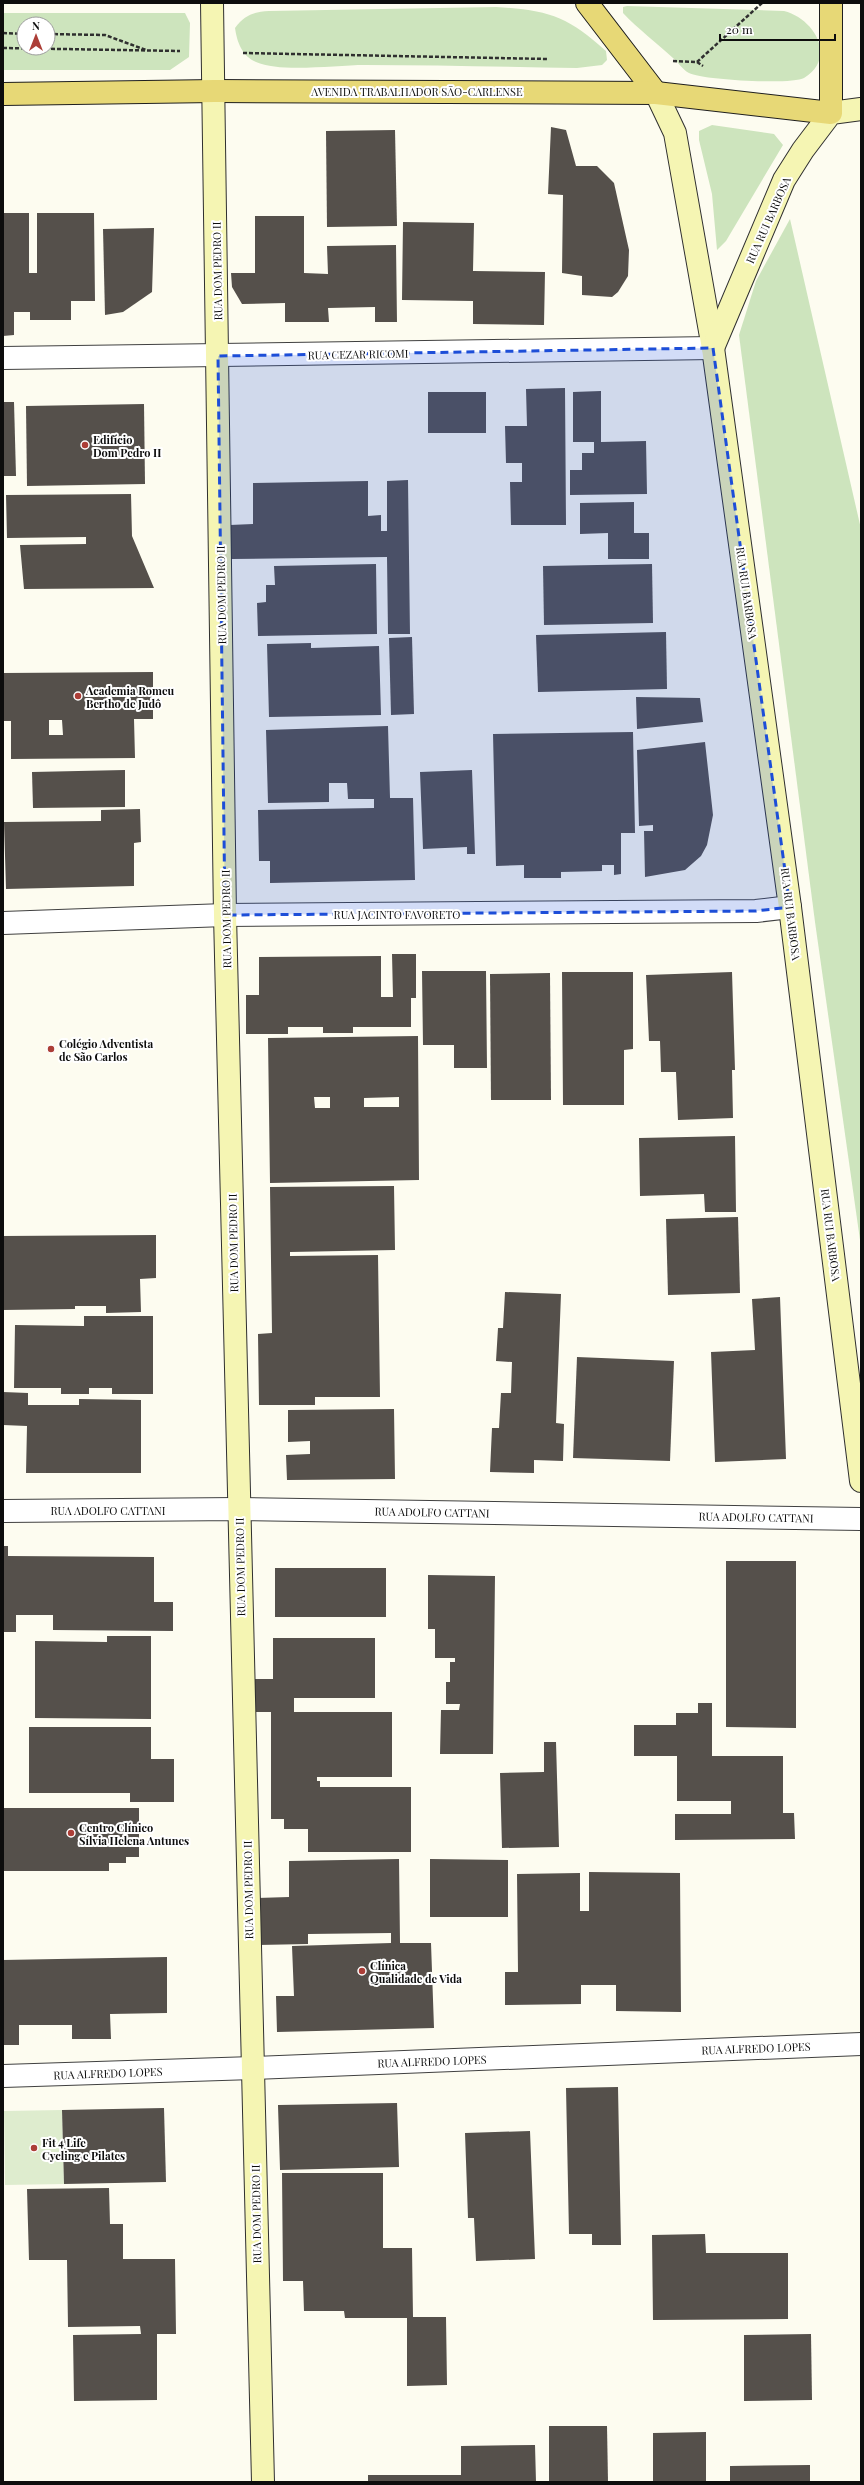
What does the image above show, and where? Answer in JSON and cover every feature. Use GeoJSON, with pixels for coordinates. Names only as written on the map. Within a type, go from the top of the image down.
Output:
{"type":"FeatureCollection","features":[{"type":"Feature","properties":{"kind":"main road","name":"RUA DOM PEDRO II"},"geometry":{"type":"LineString","coordinates":[[212,3],[215,91],[225,915],[238,1509],[263,2482]]}},
{"type":"Feature","properties":{"kind":"main road"},"geometry":{"type":"LineString","coordinates":[[587,3],[656,93]]}},
{"type":"Feature","properties":{"kind":"main road"},"geometry":{"type":"LineString","coordinates":[[831,3],[831,113],[861,110]]}},
{"type":"Feature","properties":{"kind":"main road","name":"AVENIDA TRABALHADOR SÃO-CARLENSE"},"geometry":{"type":"LineString","coordinates":[[3,94],[215,91],[656,93],[831,113]]}},
{"type":"Feature","properties":{"kind":"main road","name":"RUA RUI BARBOSA"},"geometry":{"type":"LineString","coordinates":[[656,93],[675,133],[713,348],[790,907],[861,1481]]}},
{"type":"Feature","properties":{"kind":"main road","name":"RUA RUI BARBOSA"},"geometry":{"type":"LineString","coordinates":[[713,348],[784,180],[803,150],[831,113]]}},
{"type":"Feature","properties":{"kind":"street","name":"RUA CEZAR RICOMI"},"geometry":{"type":"LineString","coordinates":[[3,358],[713,348]]}},
{"type":"Feature","properties":{"kind":"street","name":"RUA JACINTO FAVORETO"},"geometry":{"type":"LineString","coordinates":[[3,923],[225,915],[756,911],[790,907]]}},
{"type":"Feature","properties":{"kind":"street","name":"RUA ADOLFO CATTANI"},"geometry":{"type":"LineString","coordinates":[[3,1511],[238,1509],[861,1519]]}},
{"type":"Feature","properties":{"kind":"street","name":"RUA ALFREDO LOPES"},"geometry":{"type":"LineString","coordinates":[[3,2076],[253,2068],[861,2044]]}},
{"type":"Feature","properties":{"kind":"path"},"geometry":{"type":"LineString","coordinates":[[632,60],[697,62],[762,3]]}},
{"type":"Feature","properties":{"kind":"path"},"geometry":{"type":"LineString","coordinates":[[3,33],[16,34]]}},
{"type":"Feature","properties":{"kind":"path"},"geometry":{"type":"LineString","coordinates":[[56,34],[105,35],[148,51]]}},
{"type":"Feature","properties":{"kind":"path"},"geometry":{"type":"LineString","coordinates":[[3,48],[553,59]]}},
{"type":"Feature","properties":{"kind":"highlighted area"},"geometry":{"type":"Polygon","coordinates":[[[713,348],[790,907],[756,911],[225,915],[218,356],[713,348]]]}},
{"type":"Feature","properties":{"kind":"green space"},"geometry":{"type":"Polygon","coordinates":[[[496,7],[530,10],[568,22],[606,51],[607,60],[602,65],[577,68],[365,65],[309,68],[279,67],[256,62],[247,56],[241,48],[235,28],[242,20],[250,15],[258,12],[269,11],[496,7]]]}},
{"type":"Feature","properties":{"kind":"green space"},"geometry":{"type":"Polygon","coordinates":[[[623,7],[784,11],[795,15],[813,30],[818,40],[820,50],[819,60],[814,70],[804,78],[796,80],[747,81],[697,76],[685,70],[623,13],[623,7]]]}},
{"type":"Feature","properties":{"kind":"green space"},"geometry":{"type":"Polygon","coordinates":[[[3,13],[185,13],[190,23],[189,57],[170,70],[3,70],[3,13]]]}},
{"type":"Feature","properties":{"kind":"green space"},"geometry":{"type":"Polygon","coordinates":[[[712,125],[774,134],[783,145],[726,241],[717,250],[712,194],[699,140],[699,131],[712,125]]]}},
{"type":"Feature","properties":{"kind":"green space"},"geometry":{"type":"Polygon","coordinates":[[[790,219],[861,529],[861,1247],[815,922],[739,335],[756,281],[790,219]]]}},
{"type":"Feature","properties":{"kind":"green space","name":"Fit 4 Life Cycling e Pilates"},"geometry":{"type":"Polygon","coordinates":[[[62,2110],[64,2184],[5,2185],[4,2111],[62,2110]]]}},
{"type":"Feature","properties":{"kind":"building"},"geometry":{"type":"Polygon","coordinates":[[[551,127],[566,130],[576,166],[597,166],[614,183],[629,250],[628,276],[618,292],[612,297],[582,295],[582,276],[562,273],[563,195],[548,194],[551,127]]]}},
{"type":"Feature","properties":{"kind":"building"},"geometry":{"type":"Polygon","coordinates":[[[395,130],[397,226],[327,227],[326,131],[395,130]]]}},
{"type":"Feature","properties":{"kind":"building"},"geometry":{"type":"Polygon","coordinates":[[[3,213],[29,213],[29,273],[37,273],[37,213],[94,213],[95,301],[71,301],[71,320],[30,320],[30,312],[14,312],[14,335],[3,336],[3,213]]]}},
{"type":"Feature","properties":{"kind":"building"},"geometry":{"type":"Polygon","coordinates":[[[255,216],[304,216],[304,273],[328,274],[327,246],[396,245],[397,322],[375,322],[375,307],[328,308],[329,322],[285,322],[285,303],[242,304],[232,287],[231,273],[255,273],[255,216]]]}},
{"type":"Feature","properties":{"kind":"building"},"geometry":{"type":"Polygon","coordinates":[[[403,222],[474,223],[473,271],[545,272],[544,325],[473,324],[473,301],[402,300],[403,222]]]}},
{"type":"Feature","properties":{"kind":"building"},"geometry":{"type":"Polygon","coordinates":[[[154,228],[152,292],[123,312],[105,315],[103,229],[154,228]]]}},
{"type":"Feature","properties":{"kind":"building"},"geometry":{"type":"Polygon","coordinates":[[[565,388],[566,525],[511,525],[510,482],[522,482],[522,463],[506,463],[505,426],[527,426],[526,389],[565,388]]]}},
{"type":"Feature","properties":{"kind":"building"},"geometry":{"type":"Polygon","coordinates":[[[601,391],[601,442],[646,441],[647,494],[570,495],[570,470],[582,470],[582,453],[594,453],[594,442],[573,442],[573,392],[601,391]]]}},
{"type":"Feature","properties":{"kind":"building"},"geometry":{"type":"Polygon","coordinates":[[[428,392],[486,392],[486,433],[428,433],[428,392]]]}},
{"type":"Feature","properties":{"kind":"building"},"geometry":{"type":"Polygon","coordinates":[[[3,402],[14,402],[16,476],[3,476],[3,402]]]}},
{"type":"Feature","properties":{"kind":"building","name":"Edifício Dom Pedro II"},"geometry":{"type":"Polygon","coordinates":[[[144,404],[145,484],[27,486],[26,406],[144,404]]]}},
{"type":"Feature","properties":{"kind":"building"},"geometry":{"type":"Polygon","coordinates":[[[408,480],[410,634],[388,634],[387,557],[231,559],[230,525],[253,524],[253,483],[368,481],[368,516],[381,515],[381,531],[387,531],[387,481],[408,480]]]}},
{"type":"Feature","properties":{"kind":"building"},"geometry":{"type":"Polygon","coordinates":[[[131,494],[132,536],[154,588],[24,589],[20,545],[86,544],[86,537],[7,538],[6,495],[131,494]]]}},
{"type":"Feature","properties":{"kind":"building"},"geometry":{"type":"Polygon","coordinates":[[[634,502],[634,533],[649,533],[649,559],[608,559],[608,533],[580,534],[580,503],[634,502]]]}},
{"type":"Feature","properties":{"kind":"building"},"geometry":{"type":"Polygon","coordinates":[[[376,564],[377,634],[258,636],[257,603],[266,602],[266,585],[275,585],[274,566],[376,564]]]}},
{"type":"Feature","properties":{"kind":"building"},"geometry":{"type":"Polygon","coordinates":[[[652,564],[653,623],[544,625],[543,566],[652,564]]]}},
{"type":"Feature","properties":{"kind":"building"},"geometry":{"type":"Polygon","coordinates":[[[666,632],[667,689],[538,692],[536,635],[666,632]]]}},
{"type":"Feature","properties":{"kind":"building"},"geometry":{"type":"Polygon","coordinates":[[[412,637],[414,714],[391,715],[389,638],[412,637]]]}},
{"type":"Feature","properties":{"kind":"building"},"geometry":{"type":"Polygon","coordinates":[[[311,643],[311,648],[379,646],[381,715],[269,717],[267,644],[311,643]]]}},
{"type":"Feature","properties":{"kind":"building","name":"Academia Romeu Bertho de Judô"},"geometry":{"type":"Polygon","coordinates":[[[153,672],[153,719],[134,719],[135,758],[11,759],[11,721],[3,721],[3,673],[153,672]],[[49,720],[49,735],[63,735],[62,720],[49,720]]]}},
{"type":"Feature","properties":{"kind":"building"},"geometry":{"type":"Polygon","coordinates":[[[636,697],[700,698],[703,722],[637,729],[636,697]]]}},
{"type":"Feature","properties":{"kind":"building"},"geometry":{"type":"Polygon","coordinates":[[[388,726],[390,798],[413,798],[415,880],[270,883],[270,861],[259,861],[258,810],[374,808],[374,799],[348,799],[347,783],[329,783],[329,802],[268,803],[266,730],[388,726]]]}},
{"type":"Feature","properties":{"kind":"building"},"geometry":{"type":"Polygon","coordinates":[[[633,732],[635,833],[621,833],[621,874],[614,875],[614,865],[602,865],[602,871],[561,872],[561,878],[524,878],[524,865],[496,866],[493,734],[633,732]]]}},
{"type":"Feature","properties":{"kind":"building"},"geometry":{"type":"Polygon","coordinates":[[[705,742],[713,815],[707,845],[701,856],[685,870],[645,877],[644,831],[653,831],[653,825],[639,826],[637,750],[705,742]]]}},
{"type":"Feature","properties":{"kind":"building"},"geometry":{"type":"Polygon","coordinates":[[[125,770],[125,807],[33,808],[32,772],[125,770]]]}},
{"type":"Feature","properties":{"kind":"building"},"geometry":{"type":"Polygon","coordinates":[[[472,770],[475,854],[467,854],[467,847],[423,849],[420,772],[472,770]]]}},
{"type":"Feature","properties":{"kind":"building"},"geometry":{"type":"Polygon","coordinates":[[[140,809],[141,842],[134,843],[134,886],[6,889],[4,822],[101,821],[101,810],[140,809]]]}},
{"type":"Feature","properties":{"kind":"building"},"geometry":{"type":"Polygon","coordinates":[[[392,954],[416,954],[416,998],[411,998],[411,1027],[353,1027],[353,1033],[323,1033],[323,1027],[288,1027],[288,1034],[246,1034],[246,995],[259,995],[259,957],[381,956],[381,997],[393,997],[392,954]]]}},
{"type":"Feature","properties":{"kind":"building"},"geometry":{"type":"Polygon","coordinates":[[[422,971],[486,971],[487,1068],[454,1068],[454,1045],[423,1045],[422,971]]]}},
{"type":"Feature","properties":{"kind":"building"},"geometry":{"type":"Polygon","coordinates":[[[562,972],[633,972],[633,1049],[624,1050],[624,1105],[563,1105],[562,972]]]}},
{"type":"Feature","properties":{"kind":"building"},"geometry":{"type":"Polygon","coordinates":[[[732,972],[735,1070],[732,1070],[733,1118],[678,1120],[676,1072],[661,1072],[660,1041],[649,1041],[646,975],[732,972]]]}},
{"type":"Feature","properties":{"kind":"building"},"geometry":{"type":"Polygon","coordinates":[[[550,973],[551,1100],[491,1100],[490,974],[550,973]]]}},
{"type":"Feature","properties":{"kind":"building"},"geometry":{"type":"Polygon","coordinates":[[[418,1036],[419,1180],[270,1183],[268,1038],[418,1036]],[[314,1097],[315,1108],[330,1108],[330,1097],[314,1097]],[[399,1097],[364,1098],[364,1107],[399,1107],[399,1097]]]}},
{"type":"Feature","properties":{"kind":"building"},"geometry":{"type":"Polygon","coordinates":[[[735,1136],[736,1212],[705,1212],[704,1194],[640,1196],[639,1138],[735,1136]]]}},
{"type":"Feature","properties":{"kind":"building"},"geometry":{"type":"Polygon","coordinates":[[[394,1186],[395,1250],[290,1252],[290,1256],[378,1255],[380,1397],[315,1397],[315,1405],[259,1405],[258,1334],[272,1333],[270,1187],[394,1186]]]}},
{"type":"Feature","properties":{"kind":"building"},"geometry":{"type":"Polygon","coordinates":[[[738,1217],[740,1293],[668,1295],[666,1219],[738,1217]]]}},
{"type":"Feature","properties":{"kind":"building"},"geometry":{"type":"Polygon","coordinates":[[[156,1235],[156,1278],[140,1279],[141,1312],[106,1313],[106,1306],[75,1306],[75,1309],[3,1310],[3,1236],[156,1235]]]}},
{"type":"Feature","properties":{"kind":"building"},"geometry":{"type":"Polygon","coordinates":[[[505,1292],[561,1294],[556,1423],[564,1424],[563,1461],[534,1460],[534,1473],[490,1472],[492,1428],[499,1428],[501,1393],[511,1393],[512,1362],[496,1361],[498,1328],[503,1328],[505,1292]]]}},
{"type":"Feature","properties":{"kind":"building"},"geometry":{"type":"Polygon","coordinates":[[[780,1297],[786,1459],[715,1462],[711,1352],[755,1350],[752,1299],[780,1297]]]}},
{"type":"Feature","properties":{"kind":"building"},"geometry":{"type":"Polygon","coordinates":[[[84,1316],[153,1316],[153,1394],[112,1394],[112,1388],[89,1388],[89,1394],[61,1394],[61,1388],[14,1388],[15,1325],[84,1326],[84,1316]]]}},
{"type":"Feature","properties":{"kind":"building"},"geometry":{"type":"Polygon","coordinates":[[[577,1357],[674,1361],[670,1461],[573,1458],[577,1357]]]}},
{"type":"Feature","properties":{"kind":"building"},"geometry":{"type":"Polygon","coordinates":[[[3,1392],[28,1393],[28,1405],[79,1405],[79,1399],[141,1400],[141,1473],[26,1473],[27,1426],[3,1425],[3,1392]]]}},
{"type":"Feature","properties":{"kind":"building"},"geometry":{"type":"Polygon","coordinates":[[[394,1409],[395,1479],[287,1480],[286,1455],[310,1454],[310,1441],[288,1442],[288,1410],[394,1409]]]}},
{"type":"Feature","properties":{"kind":"building"},"geometry":{"type":"Polygon","coordinates":[[[3,1546],[8,1546],[8,1556],[154,1557],[154,1602],[173,1602],[173,1631],[53,1630],[53,1615],[16,1615],[16,1632],[3,1632],[3,1546]]]}},
{"type":"Feature","properties":{"kind":"building"},"geometry":{"type":"Polygon","coordinates":[[[726,1561],[796,1561],[796,1728],[726,1727],[726,1561]]]}},
{"type":"Feature","properties":{"kind":"building"},"geometry":{"type":"Polygon","coordinates":[[[275,1568],[386,1568],[386,1617],[275,1617],[275,1568]]]}},
{"type":"Feature","properties":{"kind":"building"},"geometry":{"type":"Polygon","coordinates":[[[428,1575],[495,1576],[493,1754],[440,1754],[441,1710],[459,1710],[460,1704],[446,1704],[446,1682],[450,1682],[450,1662],[455,1662],[455,1658],[435,1658],[435,1629],[428,1629],[428,1575]]]}},
{"type":"Feature","properties":{"kind":"building"},"geometry":{"type":"Polygon","coordinates":[[[107,1636],[151,1636],[151,1719],[35,1718],[35,1641],[107,1642],[107,1636]]]}},
{"type":"Feature","properties":{"kind":"building"},"geometry":{"type":"Polygon","coordinates":[[[273,1638],[375,1638],[375,1698],[294,1698],[294,1712],[392,1712],[392,1777],[317,1777],[317,1781],[320,1781],[320,1787],[411,1787],[411,1852],[308,1852],[308,1829],[284,1829],[284,1819],[271,1819],[271,1712],[253,1712],[253,1679],[273,1679],[273,1638]]]}},
{"type":"Feature","properties":{"kind":"building"},"geometry":{"type":"Polygon","coordinates":[[[698,1703],[712,1703],[712,1756],[783,1756],[783,1813],[794,1813],[795,1839],[675,1840],[675,1814],[731,1814],[731,1801],[677,1801],[677,1756],[634,1756],[634,1725],[676,1725],[676,1713],[698,1713],[698,1703]]]}},
{"type":"Feature","properties":{"kind":"building"},"geometry":{"type":"Polygon","coordinates":[[[29,1727],[151,1727],[151,1759],[174,1759],[174,1802],[130,1802],[130,1793],[29,1793],[29,1727]]]}},
{"type":"Feature","properties":{"kind":"building"},"geometry":{"type":"Polygon","coordinates":[[[544,1742],[556,1742],[559,1847],[502,1848],[500,1773],[544,1772],[544,1742]]]}},
{"type":"Feature","properties":{"kind":"building","name":"Centro Clínico Sílvia Helena Antunes"},"geometry":{"type":"Polygon","coordinates":[[[3,1808],[139,1808],[139,1857],[126,1857],[126,1863],[109,1863],[109,1871],[3,1871],[3,1808]]]}},
{"type":"Feature","properties":{"kind":"building"},"geometry":{"type":"Polygon","coordinates":[[[399,1859],[400,1943],[431,1943],[434,2028],[277,2032],[276,1996],[294,1996],[292,1946],[391,1943],[391,1933],[308,1934],[308,1944],[258,1945],[257,1898],[289,1897],[289,1861],[399,1859]]]}},
{"type":"Feature","properties":{"kind":"building"},"geometry":{"type":"Polygon","coordinates":[[[430,1859],[508,1860],[508,1917],[430,1917],[430,1859]]]}},
{"type":"Feature","properties":{"kind":"building"},"geometry":{"type":"Polygon","coordinates":[[[589,1872],[680,1873],[681,2012],[616,2011],[616,1985],[581,1985],[581,2004],[505,2005],[505,1972],[518,1972],[517,1874],[580,1873],[580,1911],[589,1911],[589,1872]]]}},
{"type":"Feature","properties":{"kind":"building"},"geometry":{"type":"Polygon","coordinates":[[[167,1957],[167,2013],[110,2014],[111,2039],[72,2039],[72,2025],[19,2025],[19,2045],[3,2045],[3,1960],[167,1957]]]}},
{"type":"Feature","properties":{"kind":"building"},"geometry":{"type":"Polygon","coordinates":[[[618,2087],[621,2245],[592,2245],[592,2234],[569,2234],[566,2088],[618,2087]]]}},
{"type":"Feature","properties":{"kind":"building"},"geometry":{"type":"Polygon","coordinates":[[[397,2103],[399,2167],[280,2170],[278,2105],[397,2103]]]}},
{"type":"Feature","properties":{"kind":"building"},"geometry":{"type":"Polygon","coordinates":[[[164,2108],[166,2182],[64,2184],[62,2110],[164,2108]]]}},
{"type":"Feature","properties":{"kind":"building"},"geometry":{"type":"Polygon","coordinates":[[[530,2131],[535,2259],[476,2261],[474,2218],[468,2218],[465,2133],[530,2131]]]}},
{"type":"Feature","properties":{"kind":"building"},"geometry":{"type":"Polygon","coordinates":[[[282,2173],[383,2173],[383,2248],[412,2248],[413,2317],[446,2317],[447,2385],[407,2386],[407,2318],[345,2318],[344,2311],[304,2311],[303,2281],[283,2281],[282,2173]]]}},
{"type":"Feature","properties":{"kind":"building"},"geometry":{"type":"Polygon","coordinates":[[[109,2188],[110,2224],[123,2224],[123,2259],[175,2259],[176,2334],[157,2334],[157,2400],[74,2401],[73,2335],[141,2334],[140,2326],[68,2327],[67,2260],[29,2260],[27,2189],[109,2188]]]}},
{"type":"Feature","properties":{"kind":"building"},"geometry":{"type":"Polygon","coordinates":[[[705,2234],[706,2253],[788,2253],[788,2319],[653,2320],[652,2235],[705,2234]]]}},
{"type":"Feature","properties":{"kind":"building"},"geometry":{"type":"Polygon","coordinates":[[[811,2334],[812,2400],[744,2401],[744,2335],[811,2334]]]}},
{"type":"Feature","properties":{"kind":"building"},"geometry":{"type":"Polygon","coordinates":[[[549,2426],[607,2426],[608,2482],[549,2482],[549,2426]]]}},
{"type":"Feature","properties":{"kind":"building"},"geometry":{"type":"Polygon","coordinates":[[[706,2432],[706,2482],[653,2482],[653,2433],[706,2432]]]}},
{"type":"Feature","properties":{"kind":"building"},"geometry":{"type":"Polygon","coordinates":[[[535,2445],[536,2482],[368,2482],[368,2475],[461,2475],[461,2446],[535,2445]]]}},
{"type":"Feature","properties":{"kind":"building"},"geometry":{"type":"Polygon","coordinates":[[[810,2465],[810,2482],[730,2482],[730,2466],[810,2465]]]}},
{"type":"Feature","properties":{"kind":"place","name":"Edifício Dom Pedro II"},"geometry":{"type":"Point","coordinates":[85,445]}},
{"type":"Feature","properties":{"kind":"place","name":"Academia Romeu Bertho de Judô"},"geometry":{"type":"Point","coordinates":[78,696]}},
{"type":"Feature","properties":{"kind":"place","name":"Colégio Adventista de São Carlos"},"geometry":{"type":"Point","coordinates":[51,1049]}},
{"type":"Feature","properties":{"kind":"place","name":"Centro Clínico Sílvia Helena Antunes"},"geometry":{"type":"Point","coordinates":[71,1833]}},
{"type":"Feature","properties":{"kind":"place","name":"Clínica Qualidade de Vida"},"geometry":{"type":"Point","coordinates":[362,1971]}},
{"type":"Feature","properties":{"kind":"place","name":"Fit 4 Life Cycling e Pilates"},"geometry":{"type":"Point","coordinates":[34,2148]}}]}
